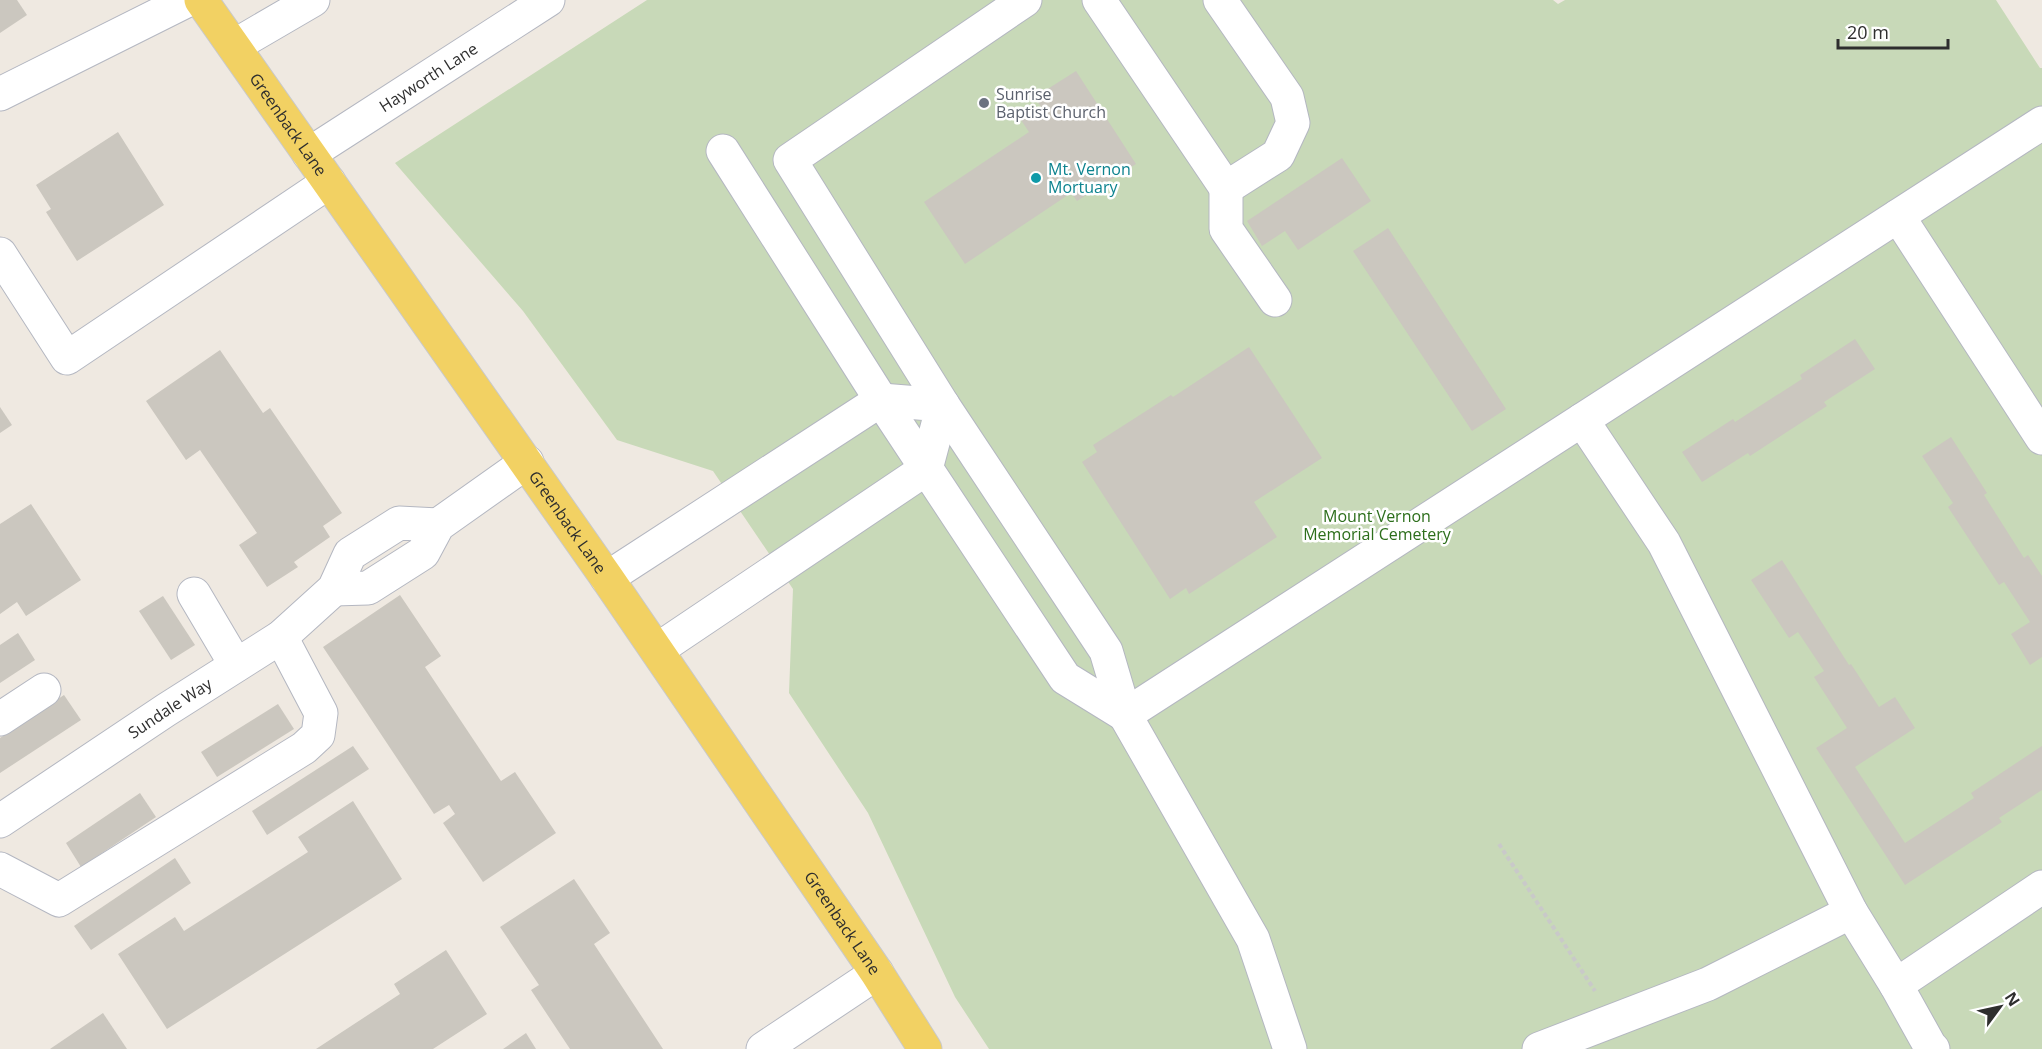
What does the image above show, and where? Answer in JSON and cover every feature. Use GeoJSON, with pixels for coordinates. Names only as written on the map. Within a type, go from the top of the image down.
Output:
{"type":"FeatureCollection","features":[{"type":"Feature","properties":{"kind":"main road","name":"Greenback Lane"},"geometry":{"type":"LineString","coordinates":[[201,0],[657,650],[877,973],[925,1049]]}},
{"type":"Feature","properties":{"kind":"street"},"geometry":{"type":"LineString","coordinates":[[0,94],[188,0]]}},
{"type":"Feature","properties":{"kind":"street"},"geometry":{"type":"LineString","coordinates":[[234,46],[314,0]]}},
{"type":"Feature","properties":{"kind":"street","name":"Hayworth Lane"},"geometry":{"type":"LineString","coordinates":[[309,154],[548,0]]}},
{"type":"Feature","properties":{"kind":"street"},"geometry":{"type":"LineString","coordinates":[[1025,0],[790,160],[943,405],[1106,651],[1125,715],[1253,939],[1290,1049]]}},
{"type":"Feature","properties":{"kind":"street"},"geometry":{"type":"LineString","coordinates":[[1099,0],[1226,188],[1226,229],[1275,300]]}},
{"type":"Feature","properties":{"kind":"street"},"geometry":{"type":"LineString","coordinates":[[1220,0],[1287,98],[1293,123],[1278,155],[1226,188]]}},
{"type":"Feature","properties":{"kind":"street"},"geometry":{"type":"LineString","coordinates":[[1125,715],[2042,123]]}},
{"type":"Feature","properties":{"kind":"street"},"geometry":{"type":"LineString","coordinates":[[723,151],[881,400],[1065,678],[1125,715]]}},
{"type":"Feature","properties":{"kind":"street"},"geometry":{"type":"LineString","coordinates":[[0,254],[67,358],[329,182]]}},
{"type":"Feature","properties":{"kind":"street"},"geometry":{"type":"LineString","coordinates":[[1898,216],[2042,438]]}},
{"type":"Feature","properties":{"kind":"street"},"geometry":{"type":"LineString","coordinates":[[607,578],[881,400],[943,405]]}},
{"type":"Feature","properties":{"kind":"street"},"geometry":{"type":"LineString","coordinates":[[657,650],[926,469],[943,405]]}},
{"type":"Feature","properties":{"kind":"street"},"geometry":{"type":"LineString","coordinates":[[1582,420],[1664,543],[1851,912],[1933,1049]]}},
{"type":"Feature","properties":{"kind":"street","name":"Sundale Way"},"geometry":{"type":"LineString","coordinates":[[0,821],[281,637],[334,589],[368,588],[423,553],[438,525],[527,462]]}},
{"type":"Feature","properties":{"kind":"street"},"geometry":{"type":"LineString","coordinates":[[194,594],[236,665]]}},
{"type":"Feature","properties":{"kind":"street"},"geometry":{"type":"LineString","coordinates":[[0,869],[59,900],[304,748],[318,735],[321,713],[281,637]]}},
{"type":"Feature","properties":{"kind":"street"},"geometry":{"type":"LineString","coordinates":[[0,719],[44,690]]}},
{"type":"Feature","properties":{"kind":"street"},"geometry":{"type":"LineString","coordinates":[[1896,985],[2042,887]]}},
{"type":"Feature","properties":{"kind":"street"},"geometry":{"type":"LineString","coordinates":[[1539,1049],[1708,984],[1851,912]]}},
{"type":"Feature","properties":{"kind":"street"},"geometry":{"type":"LineString","coordinates":[[763,1049],[877,973]]}},
{"type":"Feature","properties":{"kind":"path"},"geometry":{"type":"LineString","coordinates":[[1499,844],[1614,1020]]}},
{"type":"Feature","properties":{"kind":"green space","name":"Mount Vernon Memorial Cemetery"},"geometry":{"type":"Polygon","coordinates":[[[647,0],[1553,0],[1558,4],[1565,0],[1996,0],[2042,68],[2042,1049],[989,1049],[955,997],[868,813],[789,693],[793,589],[713,471],[617,440],[523,311],[395,163],[647,0]]]}},
{"type":"Feature","properties":{"kind":"building"},"geometry":{"type":"Polygon","coordinates":[[[0,0],[17,0],[27,15],[0,33],[0,0]]]}},
{"type":"Feature","properties":{"kind":"building","name":"Mt. Vernon Mortuary"},"geometry":{"type":"Polygon","coordinates":[[[1076,71],[1136,164],[1077,201],[1071,193],[965,264],[924,202],[1029,132],[1021,120],[1041,107],[1035,97],[1076,71]]]}},
{"type":"Feature","properties":{"kind":"building"},"geometry":{"type":"Polygon","coordinates":[[[118,132],[164,205],[77,261],[46,212],[51,209],[36,185],[118,132]]]}},
{"type":"Feature","properties":{"kind":"building"},"geometry":{"type":"Polygon","coordinates":[[[1342,158],[1371,201],[1298,250],[1285,231],[1262,246],[1247,221],[1342,158]]]}},
{"type":"Feature","properties":{"kind":"building"},"geometry":{"type":"Polygon","coordinates":[[[1388,228],[1506,409],[1472,431],[1353,251],[1388,228]]]}},
{"type":"Feature","properties":{"kind":"building"},"geometry":{"type":"Polygon","coordinates":[[[1855,339],[1875,369],[1824,402],[1827,406],[1750,456],[1748,453],[1702,482],[1682,452],[1733,419],[1735,422],[1802,379],[1800,375],[1855,339]]]}},
{"type":"Feature","properties":{"kind":"building"},"geometry":{"type":"Polygon","coordinates":[[[1249,347],[1322,458],[1254,502],[1277,537],[1189,594],[1186,588],[1170,599],[1082,462],[1097,452],[1093,445],[1171,395],[1173,397],[1249,347]]]}},
{"type":"Feature","properties":{"kind":"building"},"geometry":{"type":"Polygon","coordinates":[[[220,350],[263,413],[270,408],[342,513],[323,526],[330,537],[294,562],[298,567],[267,587],[239,545],[257,533],[200,450],[186,460],[146,401],[220,350]]]}},
{"type":"Feature","properties":{"kind":"building"},"geometry":{"type":"Polygon","coordinates":[[[0,407],[12,425],[0,433],[0,407]]]}},
{"type":"Feature","properties":{"kind":"building"},"geometry":{"type":"Polygon","coordinates":[[[1951,437],[1987,493],[1984,495],[2024,558],[2028,555],[2042,576],[2042,657],[2030,665],[2011,634],[2030,622],[2004,582],[1999,585],[1948,507],[1953,503],[1922,456],[1951,437]]]}},
{"type":"Feature","properties":{"kind":"building"},"geometry":{"type":"Polygon","coordinates":[[[31,504],[81,580],[26,616],[17,602],[0,614],[0,524],[31,504]]]}},
{"type":"Feature","properties":{"kind":"building"},"geometry":{"type":"Polygon","coordinates":[[[1782,560],[1849,665],[1851,664],[1879,707],[1895,697],[1915,728],[1855,767],[1905,843],[1974,798],[1971,793],[2042,746],[2042,790],[1999,818],[2002,822],[1905,885],[1816,748],[1847,728],[1814,677],[1824,671],[1798,632],[1789,638],[1751,580],[1782,560]]]}},
{"type":"Feature","properties":{"kind":"building"},"geometry":{"type":"Polygon","coordinates":[[[400,595],[441,656],[425,667],[501,781],[515,772],[556,833],[483,882],[443,823],[455,814],[449,805],[434,814],[323,647],[400,595]]]}},
{"type":"Feature","properties":{"kind":"building"},"geometry":{"type":"Polygon","coordinates":[[[163,596],[195,645],[171,660],[139,611],[163,596]]]}},
{"type":"Feature","properties":{"kind":"building"},"geometry":{"type":"Polygon","coordinates":[[[18,633],[35,660],[0,683],[0,645],[18,633]]]}},
{"type":"Feature","properties":{"kind":"building"},"geometry":{"type":"Polygon","coordinates":[[[64,695],[81,720],[0,773],[0,738],[64,695]]]}},
{"type":"Feature","properties":{"kind":"building"},"geometry":{"type":"Polygon","coordinates":[[[278,704],[294,729],[217,777],[201,752],[278,704]]]}},
{"type":"Feature","properties":{"kind":"building"},"geometry":{"type":"Polygon","coordinates":[[[353,746],[369,769],[267,835],[252,811],[353,746]]]}},
{"type":"Feature","properties":{"kind":"building"},"geometry":{"type":"Polygon","coordinates":[[[140,793],[156,817],[81,867],[66,843],[140,793]]]}},
{"type":"Feature","properties":{"kind":"building"},"geometry":{"type":"Polygon","coordinates":[[[353,801],[402,879],[167,1029],[118,954],[175,917],[184,931],[308,852],[298,837],[353,801]]]}},
{"type":"Feature","properties":{"kind":"building"},"geometry":{"type":"Polygon","coordinates":[[[175,858],[191,883],[91,950],[74,926],[175,858]]]}},
{"type":"Feature","properties":{"kind":"building"},"geometry":{"type":"Polygon","coordinates":[[[574,879],[610,933],[594,944],[663,1049],[570,1049],[531,990],[539,985],[500,927],[574,879]]]}},
{"type":"Feature","properties":{"kind":"building"},"geometry":{"type":"Polygon","coordinates":[[[446,950],[487,1014],[433,1049],[316,1049],[400,994],[394,984],[446,950]]]}},
{"type":"Feature","properties":{"kind":"building"},"geometry":{"type":"Polygon","coordinates":[[[103,1013],[127,1049],[50,1049],[103,1013]]]}},
{"type":"Feature","properties":{"kind":"building"},"geometry":{"type":"Polygon","coordinates":[[[526,1033],[536,1049],[503,1049],[526,1033]]]}},
{"type":"Feature","properties":{"kind":"place","name":"Sunrise Baptist Church"},"geometry":{"type":"Point","coordinates":[984,103]}},
{"type":"Feature","properties":{"kind":"place","name":"Mt. Vernon Mortuary"},"geometry":{"type":"Point","coordinates":[1036,178]}}]}
